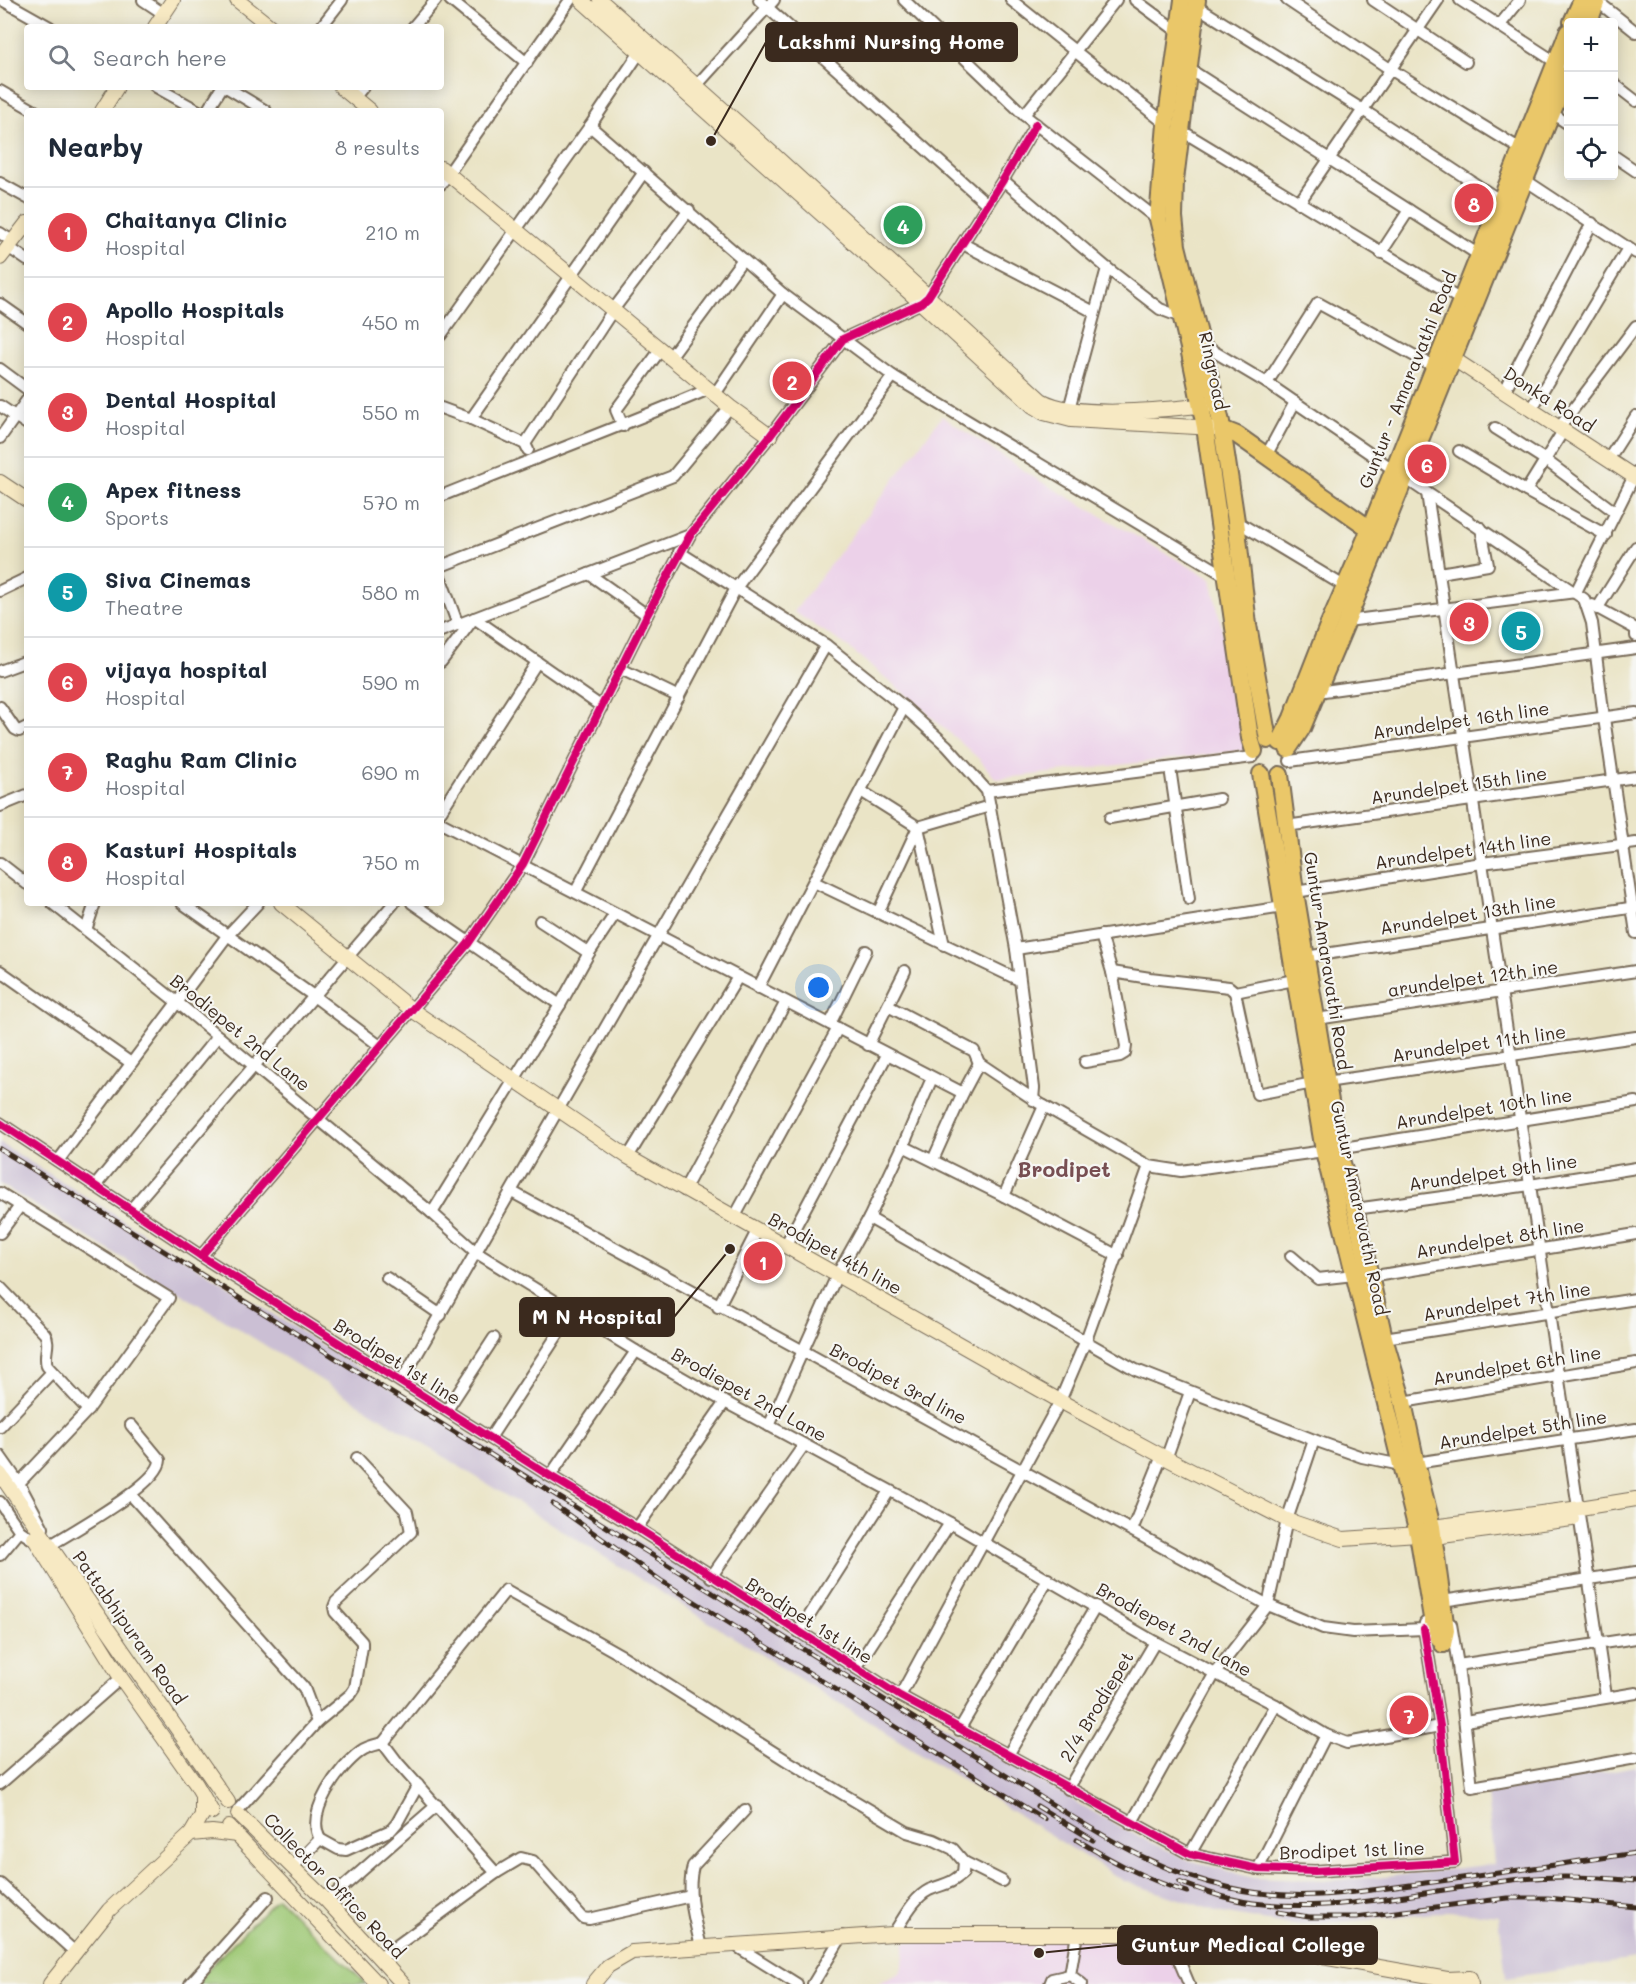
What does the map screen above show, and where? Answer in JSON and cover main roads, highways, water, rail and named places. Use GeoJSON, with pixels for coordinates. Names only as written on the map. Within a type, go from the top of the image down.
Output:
{"type":"FeatureCollection","features":[{"type":"Feature","properties":{"kind":"main road"},"geometry":{"type":"LineString","coordinates":[[1576,18],[1592,0]]}},
{"type":"Feature","properties":{"kind":"main road"},"geometry":{"type":"LineString","coordinates":[[1590,18],[1592,0]]}},
{"type":"Feature","properties":{"kind":"main road","name":"Ringroad"},"geometry":{"type":"LineString","coordinates":[[1192,2],[1177,31],[1174,128],[1166,221],[1181,317],[1209,405],[1222,429],[1248,625],[1282,748]]}},
{"type":"Feature","properties":{"kind":"main road","name":"Ringroad"},"geometry":{"type":"LineString","coordinates":[[1174,128],[1189,69],[1192,2]]}},
{"type":"Feature","properties":{"kind":"main road","name":"Guntur - Amaravathi Road"},"geometry":{"type":"LineString","coordinates":[[1282,748],[1292,718],[1351,590],[1447,354],[1525,180],[1552,113],[1564,68]]}},
{"type":"Feature","properties":{"kind":"main road","name":"Guntur - Amaravathi Road"},"geometry":{"type":"LineString","coordinates":[[1282,748],[1302,728],[1347,621],[1351,590],[1370,529],[1399,474],[1436,367],[1447,354],[1461,300],[1521,150],[1564,68]]}},
{"type":"Feature","properties":{"kind":"main road","name":"Ringroad"},"geometry":{"type":"LineString","coordinates":[[1166,221],[1177,246],[1203,345],[1209,405],[1205,427],[1254,754]]}},
{"type":"Feature","properties":{"kind":"main road"},"geometry":{"type":"LineString","coordinates":[[1222,429],[1237,435],[1370,529]]}},
{"type":"Feature","properties":{"kind":"main road"},"geometry":{"type":"LineString","coordinates":[[1258,746],[1282,748],[1285,771],[1280,775],[1262,774],[1254,764],[1254,754],[1258,746]]}},
{"type":"Feature","properties":{"kind":"main road","name":"Guntur Amaravathi Road"},"geometry":{"type":"LineString","coordinates":[[1262,774],[1294,980],[1308,1021],[1331,1150],[1361,1276],[1368,1339],[1428,1533],[1439,1601],[1434,1630],[1443,1644]]}},
{"type":"Feature","properties":{"kind":"main road","name":"Guntur-Amaravathi Road"},"geometry":{"type":"LineString","coordinates":[[1280,775],[1305,957],[1308,1021]]}},
{"type":"Feature","properties":{"kind":"main road"},"geometry":{"type":"LineString","coordinates":[[1331,1150],[1354,1209],[1361,1276],[1384,1338],[1403,1402],[1408,1464]]}},
{"type":"Feature","properties":{"kind":"railway"},"geometry":{"type":"LineString","coordinates":[[0,1149],[1071,1816],[1129,1850],[1167,1868],[1231,1888],[1280,1895],[1328,1895],[1636,1853]]}},
{"type":"Feature","properties":{"kind":"railway"},"geometry":{"type":"LineString","coordinates":[[553,1504],[660,1580],[1044,1819]]}},
{"type":"Feature","properties":{"kind":"railway"},"geometry":{"type":"LineString","coordinates":[[1037,1806],[1093,1840]]}},
{"type":"Feature","properties":{"kind":"railway"},"geometry":{"type":"LineString","coordinates":[[1077,1840],[1130,1869],[1187,1892]]}},
{"type":"Feature","properties":{"kind":"railway"},"geometry":{"type":"LineString","coordinates":[[1179,1882],[1242,1901],[1296,1906],[1361,1902],[1536,1878],[1579,1877],[1636,1881]]}},
{"type":"Feature","properties":{"kind":"railway"},"geometry":{"type":"LineString","coordinates":[[1278,1912],[1309,1917],[1356,1917],[1508,1898],[1548,1898],[1636,1907]]}},
{"type":"Feature","properties":{"kind":"place","name":"Lakshmi Nursing Home"},"geometry":{"type":"Point","coordinates":[711,141]}},
{"type":"Feature","properties":{"kind":"place","name":"Kasturi Hospitals"},"geometry":{"type":"Point","coordinates":[1474,203]}},
{"type":"Feature","properties":{"kind":"place","name":"Apex fitness"},"geometry":{"type":"Point","coordinates":[903,225]}},
{"type":"Feature","properties":{"kind":"place","name":"Apollo Hospitals"},"geometry":{"type":"Point","coordinates":[792,381]}},
{"type":"Feature","properties":{"kind":"place","name":"vijaya hospital"},"geometry":{"type":"Point","coordinates":[1427,464]}},
{"type":"Feature","properties":{"kind":"place","name":"Dental Hospital"},"geometry":{"type":"Point","coordinates":[1469,622]}},
{"type":"Feature","properties":{"kind":"place","name":"Siva Cinemas"},"geometry":{"type":"Point","coordinates":[1521,631]}},
{"type":"Feature","properties":{"kind":"place","name":"M N Hospital"},"geometry":{"type":"Point","coordinates":[730,1249]}},
{"type":"Feature","properties":{"kind":"place","name":"Chaitanya Clinic"},"geometry":{"type":"Point","coordinates":[763,1261]}},
{"type":"Feature","properties":{"kind":"place","name":"Raghu Ram Clinic"},"geometry":{"type":"Point","coordinates":[1409,1715]}},
{"type":"Feature","properties":{"kind":"place","name":"Guntur Medical College"},"geometry":{"type":"Point","coordinates":[1039,1953]}},
{"type":"Feature","properties":{"kind":"district","name":"Brodipet"},"geometry":{"type":"Point","coordinates":[1064,1170]}}]}
